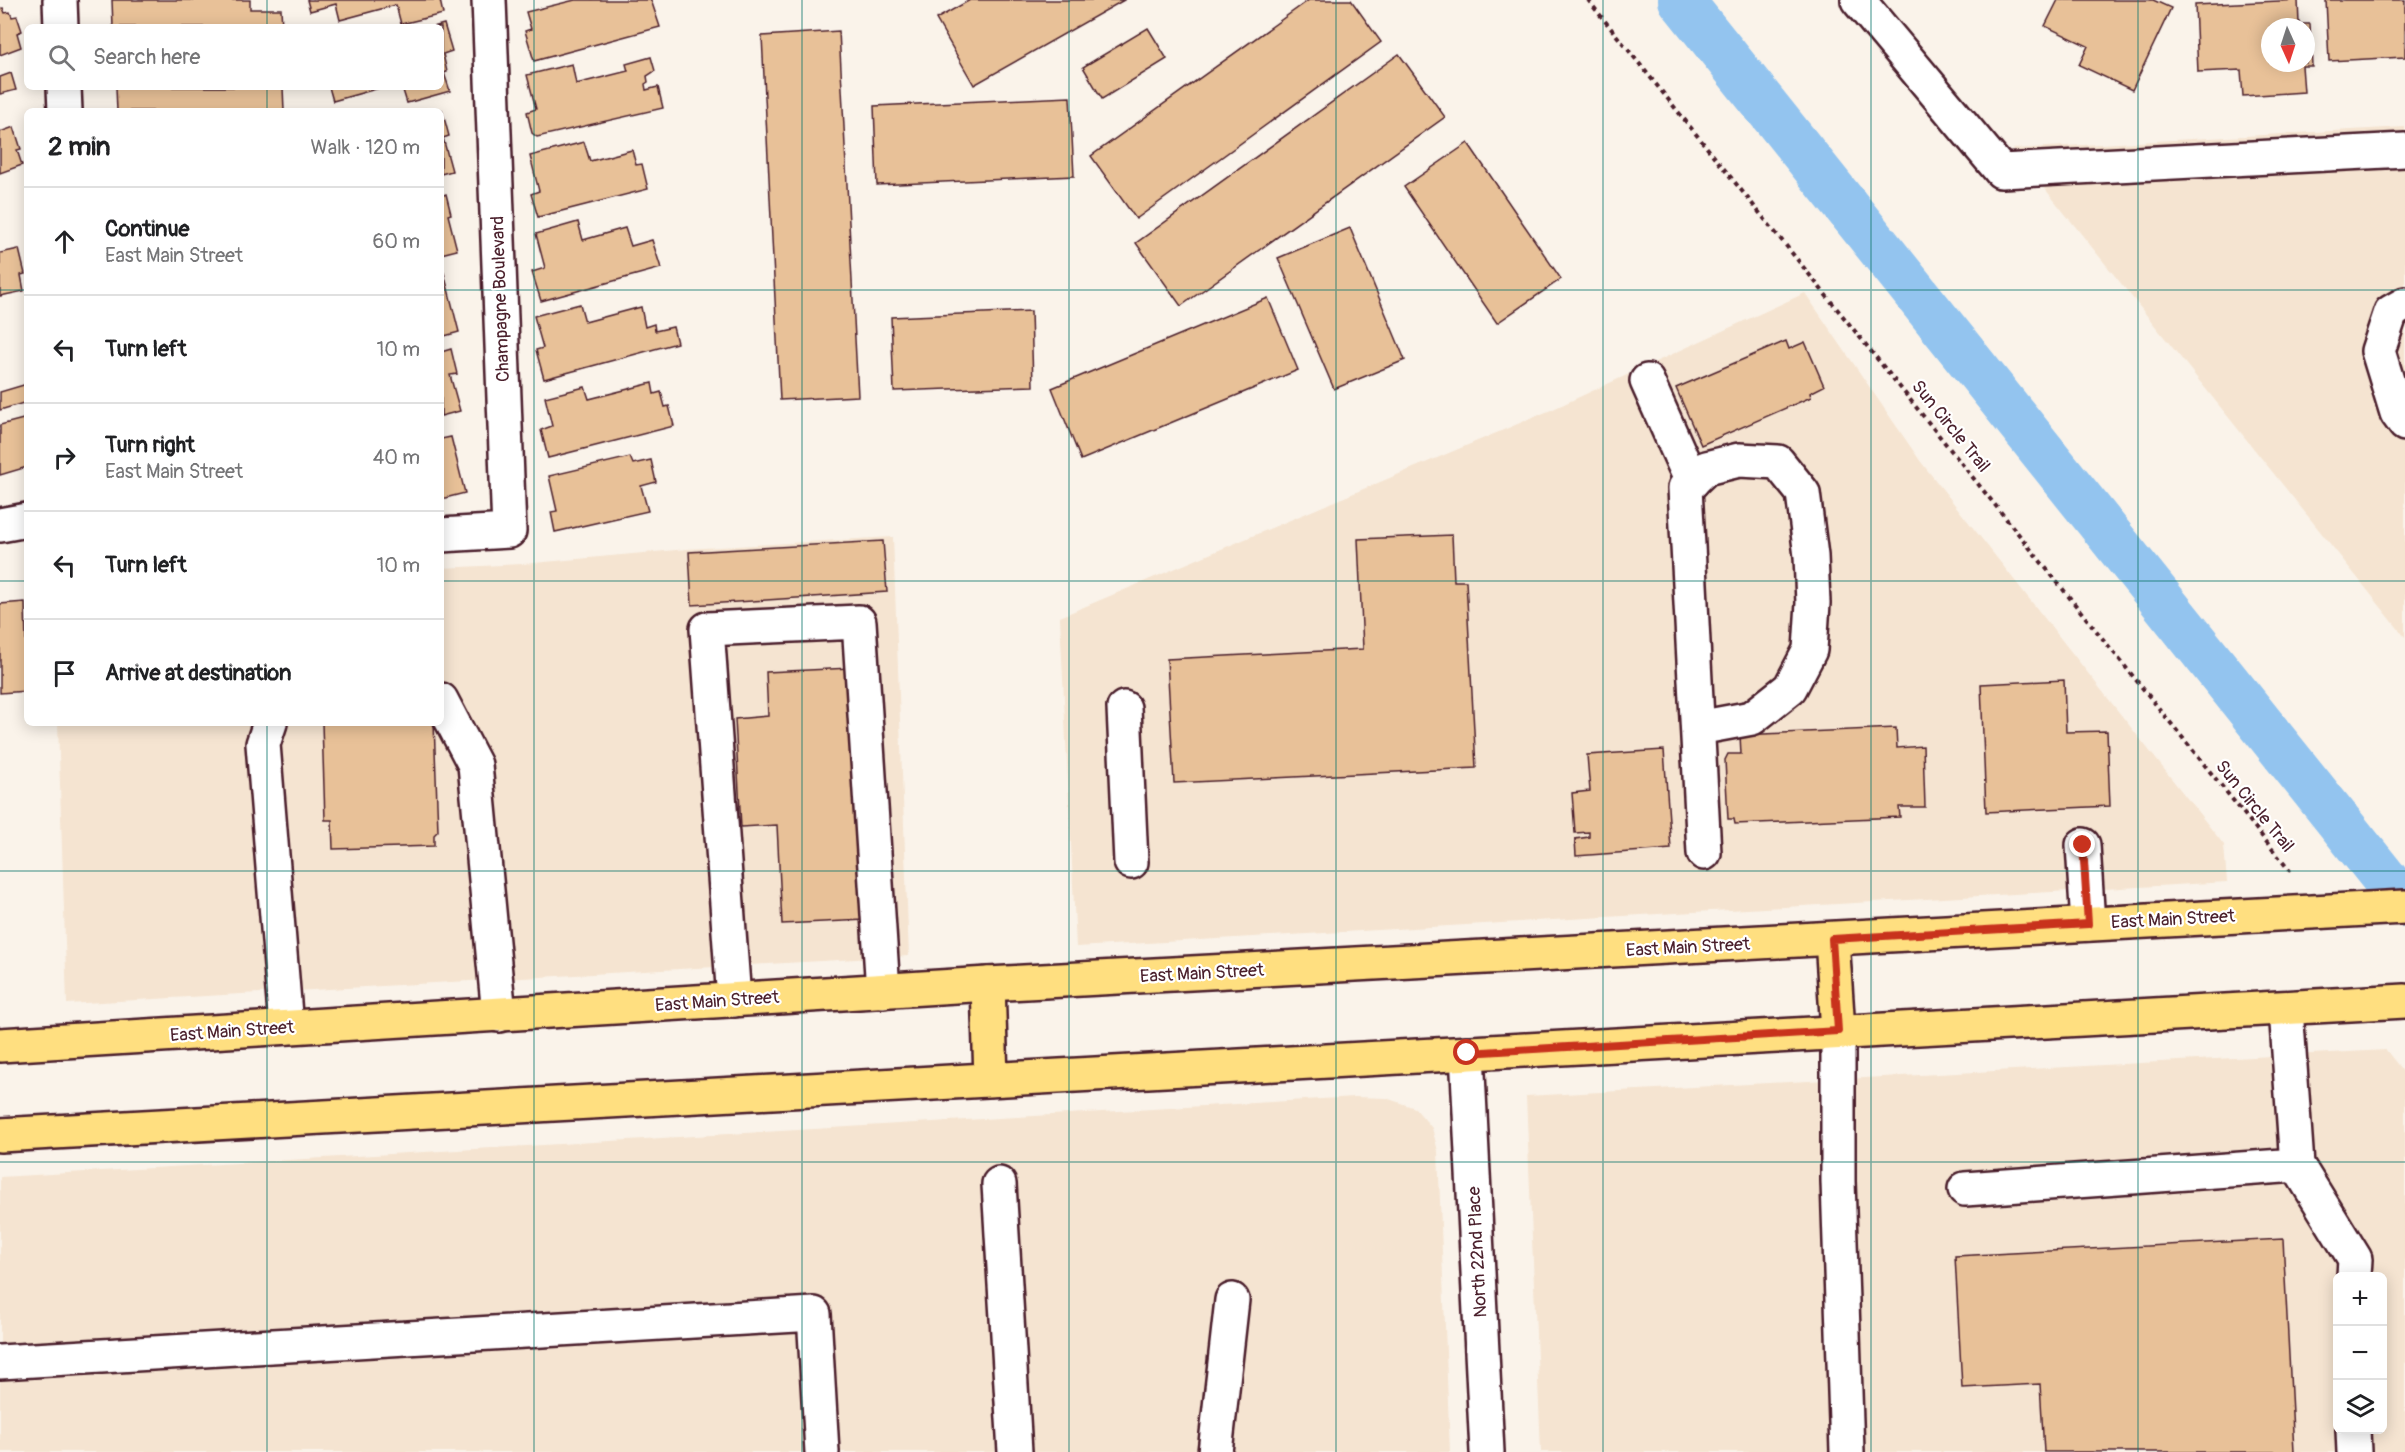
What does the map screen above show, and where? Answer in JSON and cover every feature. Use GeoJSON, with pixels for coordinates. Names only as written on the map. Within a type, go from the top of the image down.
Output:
{"type":"FeatureCollection","features":[{"type":"Feature","properties":{"kind":"main road","name":"East Main Street"},"geometry":{"type":"LineString","coordinates":[[0,1045],[988,984],[2405,907]]}},
{"type":"Feature","properties":{"kind":"main road"},"geometry":{"type":"LineString","coordinates":[[1832,939],[1838,1031]]}},
{"type":"Feature","properties":{"kind":"main road"},"geometry":{"type":"LineString","coordinates":[[988,984],[991,1079]]}},
{"type":"Feature","properties":{"kind":"main road"},"geometry":{"type":"LineString","coordinates":[[0,1135],[2405,1001]]}},
{"type":"Feature","properties":{"kind":"street"},"geometry":{"type":"LineString","coordinates":[[60,0],[61,24]]}},
{"type":"Feature","properties":{"kind":"street","name":"Champagne Boulevard"},"geometry":{"type":"LineString","coordinates":[[444,535],[509,531],[489,0]]}},
{"type":"Feature","properties":{"kind":"street"},"geometry":{"type":"LineString","coordinates":[[1857,0],[2001,171],[2405,150]]}},
{"type":"Feature","properties":{"kind":"street"},"geometry":{"type":"LineString","coordinates":[[64,90],[65,108]]}},
{"type":"Feature","properties":{"kind":"street"},"geometry":{"type":"LineString","coordinates":[[2405,304],[2391,312],[2378,351],[2397,413],[2405,424]]}},
{"type":"Feature","properties":{"kind":"street"},"geometry":{"type":"LineString","coordinates":[[1647,381],[1692,482]]}},
{"type":"Feature","properties":{"kind":"street"},"geometry":{"type":"LineString","coordinates":[[1698,728],[1752,718],[1790,688],[1810,650],[1814,603],[1803,493],[1778,462],[1739,460],[1706,468],[1685,488],[1704,853]]}},
{"type":"Feature","properties":{"kind":"street"},"geometry":{"type":"LineString","coordinates":[[0,525],[24,521]]}},
{"type":"Feature","properties":{"kind":"street"},"geometry":{"type":"LineString","coordinates":[[734,1000],[707,629],[859,622],[883,991]]}},
{"type":"Feature","properties":{"kind":"street"},"geometry":{"type":"LineString","coordinates":[[444,706],[475,765],[499,1015]]}},
{"type":"Feature","properties":{"kind":"street"},"geometry":{"type":"LineString","coordinates":[[1124,708],[1131,862]]}},
{"type":"Feature","properties":{"kind":"street"},"geometry":{"type":"LineString","coordinates":[[269,726],[263,744],[286,1027]]}},
{"type":"Feature","properties":{"kind":"street"},"geometry":{"type":"LineString","coordinates":[[2083,845],[2088,924]]}},
{"type":"Feature","properties":{"kind":"street"},"geometry":{"type":"LineString","coordinates":[[2286,1008],[2297,1165],[2355,1259],[2354,1272]]}},
{"type":"Feature","properties":{"kind":"street"},"geometry":{"type":"LineString","coordinates":[[1838,1031],[1838,1181],[1847,1452]]}},
{"type":"Feature","properties":{"kind":"street","name":"North 22nd Place"},"geometry":{"type":"LineString","coordinates":[[1467,1053],[1487,1452]]}},
{"type":"Feature","properties":{"kind":"street"},"geometry":{"type":"LineString","coordinates":[[1965,1189],[2297,1165]]}},
{"type":"Feature","properties":{"kind":"street"},"geometry":{"type":"LineString","coordinates":[[999,1184],[1015,1452]]}},
{"type":"Feature","properties":{"kind":"street"},"geometry":{"type":"LineString","coordinates":[[1215,1452],[1232,1300]]}},
{"type":"Feature","properties":{"kind":"street"},"geometry":{"type":"LineString","coordinates":[[0,1362],[814,1314],[822,1452]]}},
{"type":"Feature","properties":{"kind":"street"},"geometry":{"type":"LineString","coordinates":[[2353,1434],[2354,1452]]}},
{"type":"Feature","properties":{"kind":"path","name":"Sun Circle Trail"},"geometry":{"type":"LineString","coordinates":[[1588,0],[2290,871]]}},
{"type":"Feature","properties":{"kind":"shaded area"},"geometry":{"type":"Polygon","coordinates":[[[2405,127],[2405,637],[2013,149],[2405,127]]]}},
{"type":"Feature","properties":{"kind":"shaded area"},"geometry":{"type":"Polygon","coordinates":[[[1805,293],[1921,462],[2224,845],[2227,882],[1076,947],[1060,617],[1551,410],[1805,293]]]}},
{"type":"Feature","properties":{"kind":"shaded area"},"geometry":{"type":"Polygon","coordinates":[[[893,537],[909,956],[67,1004],[58,726],[444,726],[444,568],[523,564],[687,549],[893,537]]]}},
{"type":"Feature","properties":{"kind":"shaded area"},"geometry":{"type":"Polygon","coordinates":[[[2386,1050],[2405,1074],[2405,1452],[1541,1452],[1526,1096],[2386,1050]]]}},
{"type":"Feature","properties":{"kind":"shaded area"},"geometry":{"type":"Polygon","coordinates":[[[1355,1097],[1386,1098],[1415,1108],[1432,1128],[1438,1151],[1450,1452],[0,1452],[0,1177],[1355,1097]]]}},
{"type":"Feature","properties":{"kind":"building"},"geometry":{"type":"Polygon","coordinates":[[[112,0],[250,0],[250,9],[281,9],[282,24],[113,24],[112,0]]]}},
{"type":"Feature","properties":{"kind":"building"},"geometry":{"type":"Polygon","coordinates":[[[307,0],[440,0],[443,14],[401,24],[396,5],[340,20],[336,4],[310,11],[307,0]]]}},
{"type":"Feature","properties":{"kind":"building"},"geometry":{"type":"Polygon","coordinates":[[[575,0],[651,0],[660,27],[534,61],[525,31],[531,29],[526,12],[575,0]]]}},
{"type":"Feature","properties":{"kind":"building"},"geometry":{"type":"Polygon","coordinates":[[[970,0],[1124,0],[974,85],[936,19],[970,0]]]}},
{"type":"Feature","properties":{"kind":"building"},"geometry":{"type":"Polygon","coordinates":[[[1309,0],[1351,0],[1381,42],[1136,219],[1091,156],[1309,0]]]}},
{"type":"Feature","properties":{"kind":"building"},"geometry":{"type":"Polygon","coordinates":[[[2058,0],[2153,0],[2171,8],[2132,90],[2079,65],[2088,46],[2045,26],[2058,0]]]}},
{"type":"Feature","properties":{"kind":"building"},"geometry":{"type":"Polygon","coordinates":[[[2298,0],[2299,18],[2261,18],[2261,72],[2302,72],[2304,92],[2243,96],[2241,70],[2198,72],[2195,5],[2298,0]]]}},
{"type":"Feature","properties":{"kind":"building"},"geometry":{"type":"Polygon","coordinates":[[[2326,0],[2405,0],[2405,57],[2329,61],[2326,0]]]}},
{"type":"Feature","properties":{"kind":"building"},"geometry":{"type":"Polygon","coordinates":[[[3,8],[5,13],[10,12],[12,17],[17,16],[22,31],[17,33],[21,47],[0,55],[0,9],[3,8]]]}},
{"type":"Feature","properties":{"kind":"building"},"geometry":{"type":"Polygon","coordinates":[[[444,24],[452,51],[444,54],[444,24]]]}},
{"type":"Feature","properties":{"kind":"building"},"geometry":{"type":"Polygon","coordinates":[[[1148,28],[1167,59],[1102,99],[1083,67],[1148,28]]]}},
{"type":"Feature","properties":{"kind":"building"},"geometry":{"type":"Polygon","coordinates":[[[839,31],[858,396],[780,400],[762,36],[839,31]]]}},
{"type":"Feature","properties":{"kind":"building"},"geometry":{"type":"Polygon","coordinates":[[[1399,54],[1445,117],[1181,306],[1136,243],[1399,54]]]}},
{"type":"Feature","properties":{"kind":"building"},"geometry":{"type":"Polygon","coordinates":[[[651,57],[655,71],[647,76],[646,90],[658,87],[663,108],[537,137],[532,133],[527,112],[536,109],[527,75],[572,64],[576,84],[628,71],[626,64],[651,57]]]}},
{"type":"Feature","properties":{"kind":"building"},"geometry":{"type":"Polygon","coordinates":[[[11,73],[16,90],[0,94],[0,77],[11,73]]]}},
{"type":"Feature","properties":{"kind":"building"},"geometry":{"type":"Polygon","coordinates":[[[444,73],[450,91],[407,103],[403,90],[444,90],[444,73]]]}},
{"type":"Feature","properties":{"kind":"building"},"geometry":{"type":"Polygon","coordinates":[[[116,90],[283,90],[284,108],[117,108],[116,90]]]}},
{"type":"Feature","properties":{"kind":"building"},"geometry":{"type":"Polygon","coordinates":[[[330,90],[372,90],[333,101],[330,90]]]}},
{"type":"Feature","properties":{"kind":"building"},"geometry":{"type":"Polygon","coordinates":[[[1070,97],[1074,176],[877,185],[874,106],[1070,97]]]}},
{"type":"Feature","properties":{"kind":"building"},"geometry":{"type":"Polygon","coordinates":[[[444,117],[449,136],[444,138],[444,117]]]}},
{"type":"Feature","properties":{"kind":"building"},"geometry":{"type":"Polygon","coordinates":[[[14,127],[21,149],[17,150],[22,165],[0,173],[0,132],[14,127]]]}},
{"type":"Feature","properties":{"kind":"building"},"geometry":{"type":"Polygon","coordinates":[[[444,142],[452,171],[444,173],[444,142]]]}},
{"type":"Feature","properties":{"kind":"building"},"geometry":{"type":"Polygon","coordinates":[[[584,142],[590,161],[632,150],[636,165],[642,164],[648,189],[538,217],[531,194],[539,191],[530,156],[584,142]]]}},
{"type":"Feature","properties":{"kind":"building"},"geometry":{"type":"Polygon","coordinates":[[[1468,143],[1561,279],[1497,323],[1404,187],[1468,143]]]}},
{"type":"Feature","properties":{"kind":"building"},"geometry":{"type":"Polygon","coordinates":[[[446,194],[451,214],[448,215],[457,250],[444,253],[444,195],[446,194]]]}},
{"type":"Feature","properties":{"kind":"building"},"geometry":{"type":"Polygon","coordinates":[[[578,222],[583,240],[625,228],[631,246],[652,240],[661,268],[541,301],[532,272],[545,268],[536,234],[578,222]]]}},
{"type":"Feature","properties":{"kind":"building"},"geometry":{"type":"Polygon","coordinates":[[[1350,228],[1405,360],[1334,389],[1278,258],[1350,228]]]}},
{"type":"Feature","properties":{"kind":"building"},"geometry":{"type":"Polygon","coordinates":[[[19,249],[24,270],[24,274],[21,275],[24,291],[0,296],[0,253],[19,249]]]}},
{"type":"Feature","properties":{"kind":"building"},"geometry":{"type":"Polygon","coordinates":[[[444,273],[459,332],[444,336],[444,273]]]}},
{"type":"Feature","properties":{"kind":"building"},"geometry":{"type":"Polygon","coordinates":[[[1268,298],[1298,370],[1081,460],[1052,388],[1268,298]]]}},
{"type":"Feature","properties":{"kind":"building"},"geometry":{"type":"Polygon","coordinates":[[[580,304],[585,322],[641,307],[645,327],[654,324],[655,331],[673,327],[677,343],[544,379],[536,350],[543,348],[534,316],[580,304]]]}},
{"type":"Feature","properties":{"kind":"building"},"geometry":{"type":"Polygon","coordinates":[[[1031,311],[1033,386],[894,391],[891,317],[1031,311]]]}},
{"type":"Feature","properties":{"kind":"building"},"geometry":{"type":"Polygon","coordinates":[[[1786,341],[1789,349],[1805,342],[1824,386],[1810,393],[1811,397],[1701,445],[1676,388],[1786,341]]]}},
{"type":"Feature","properties":{"kind":"building"},"geometry":{"type":"Polygon","coordinates":[[[451,349],[457,374],[450,375],[460,411],[444,415],[444,351],[451,349]]]}},
{"type":"Feature","properties":{"kind":"building"},"geometry":{"type":"Polygon","coordinates":[[[652,383],[654,394],[661,392],[665,407],[669,406],[674,426],[548,458],[541,430],[552,426],[545,397],[585,387],[589,399],[652,383]]]}},
{"type":"Feature","properties":{"kind":"building"},"geometry":{"type":"Polygon","coordinates":[[[24,385],[24,403],[0,410],[0,392],[24,385]]]}},
{"type":"Feature","properties":{"kind":"building"},"geometry":{"type":"Polygon","coordinates":[[[24,419],[24,468],[0,475],[0,425],[24,419]]]}},
{"type":"Feature","properties":{"kind":"building"},"geometry":{"type":"Polygon","coordinates":[[[451,437],[465,493],[444,498],[444,438],[451,437]]]}},
{"type":"Feature","properties":{"kind":"building"},"geometry":{"type":"Polygon","coordinates":[[[630,457],[633,464],[651,460],[656,482],[641,486],[648,511],[555,532],[551,512],[557,511],[549,476],[630,457]]]}},
{"type":"Feature","properties":{"kind":"building"},"geometry":{"type":"Polygon","coordinates":[[[1452,535],[1454,581],[1466,581],[1476,768],[1174,783],[1167,659],[1363,649],[1358,539],[1452,535]]]}},
{"type":"Feature","properties":{"kind":"building"},"geometry":{"type":"Polygon","coordinates":[[[883,541],[887,592],[692,605],[689,552],[883,541]]]}},
{"type":"Feature","properties":{"kind":"building"},"geometry":{"type":"Polygon","coordinates":[[[24,602],[24,691],[0,693],[0,604],[24,602]]]}},
{"type":"Feature","properties":{"kind":"building"},"geometry":{"type":"Polygon","coordinates":[[[851,668],[865,920],[782,924],[777,825],[741,827],[735,719],[768,716],[766,672],[851,668]]]}},
{"type":"Feature","properties":{"kind":"building"},"geometry":{"type":"Polygon","coordinates":[[[2064,680],[2066,732],[2107,731],[2110,806],[1986,812],[1981,684],[2064,680]]]}},
{"type":"Feature","properties":{"kind":"building"},"geometry":{"type":"Polygon","coordinates":[[[322,726],[434,726],[438,831],[434,835],[434,846],[333,849],[332,820],[325,820],[322,726]]]}},
{"type":"Feature","properties":{"kind":"building"},"geometry":{"type":"Polygon","coordinates":[[[1896,728],[1897,748],[1923,746],[1925,807],[1899,807],[1900,817],[1735,824],[1734,819],[1728,819],[1725,760],[1728,754],[1741,754],[1740,735],[1896,728]]]}},
{"type":"Feature","properties":{"kind":"building"},"geometry":{"type":"Polygon","coordinates":[[[1664,750],[1671,849],[1576,856],[1575,839],[1589,837],[1589,832],[1575,833],[1572,793],[1590,791],[1587,755],[1664,750]]]}},
{"type":"Feature","properties":{"kind":"building"},"geometry":{"type":"Polygon","coordinates":[[[2283,1239],[2294,1452],[2044,1452],[2040,1384],[1962,1388],[1955,1256],[2283,1239]]]}},
{"type":"Feature","properties":{"kind":"waterway"},"geometry":{"type":"LineString","coordinates":[[1681,0],[2405,904]]}},
{"type":"Feature","properties":{"kind":"route"},"geometry":{"type":"LineString","coordinates":[[1467,1053],[1838,1031],[1832,939],[2088,924],[2083,845]]}}]}
